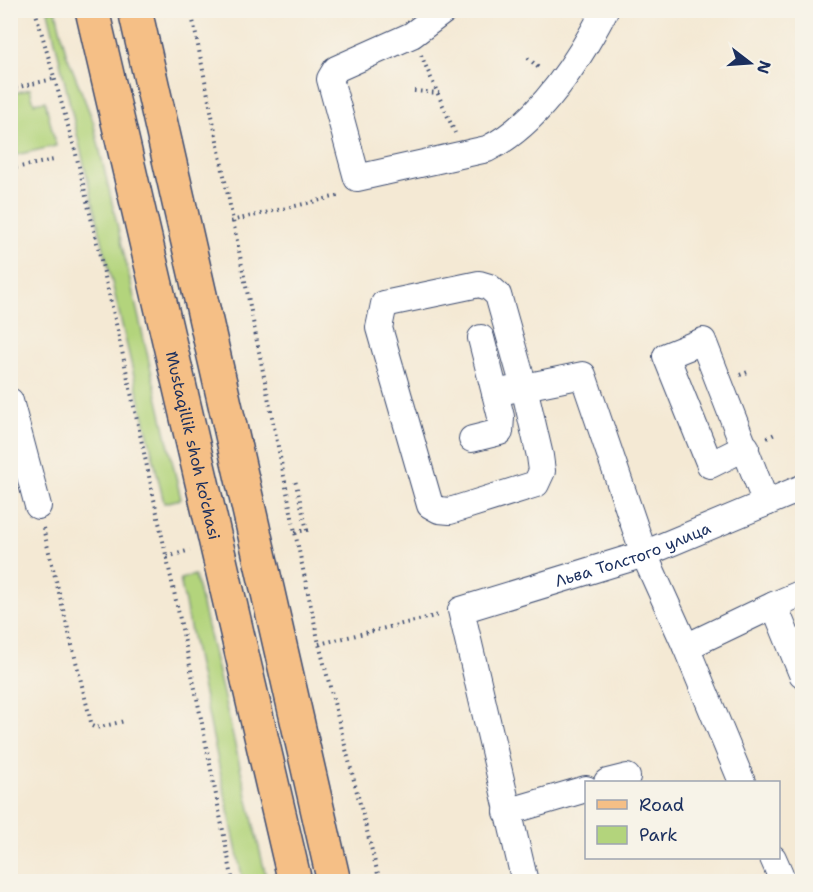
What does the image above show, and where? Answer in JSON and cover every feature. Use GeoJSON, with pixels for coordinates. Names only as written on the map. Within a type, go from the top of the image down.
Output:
{"type":"FeatureCollection","features":[{"type":"Feature","properties":{"kind":"main road","name":"Mustaqillik shoh ko'chasi"},"geometry":{"type":"LineString","coordinates":[[92,10],[295,882]]}},
{"type":"Feature","properties":{"kind":"main road"},"geometry":{"type":"LineString","coordinates":[[135,10],[334,882]]}},
{"type":"Feature","properties":{"kind":"street"},"geometry":{"type":"LineString","coordinates":[[445,10],[412,35],[336,69],[331,74],[330,80],[357,178],[487,149],[505,140],[525,123],[557,86],[605,10]]}},
{"type":"Feature","properties":{"kind":"street"},"geometry":{"type":"LineString","coordinates":[[479,284],[489,287],[498,296],[524,387],[542,471],[536,484],[450,511],[439,510],[430,505],[379,328],[384,304],[479,284]]}},
{"type":"Feature","properties":{"kind":"street"},"geometry":{"type":"LineString","coordinates":[[472,439],[500,432],[501,417],[481,338]]}},
{"type":"Feature","properties":{"kind":"street"},"geometry":{"type":"LineString","coordinates":[[495,393],[584,375],[644,554],[686,647],[741,781]]}},
{"type":"Feature","properties":{"kind":"street"},"geometry":{"type":"LineString","coordinates":[[10,401],[38,506]]}},
{"type":"Feature","properties":{"kind":"street"},"geometry":{"type":"LineString","coordinates":[[746,447],[766,503]]}},
{"type":"Feature","properties":{"kind":"street","name":"Льва Толстого улица"},"geometry":{"type":"LineString","coordinates":[[461,610],[644,554],[802,488]]}},
{"type":"Feature","properties":{"kind":"street"},"geometry":{"type":"LineString","coordinates":[[686,647],[802,593]]}},
{"type":"Feature","properties":{"kind":"street"},"geometry":{"type":"LineString","coordinates":[[774,605],[802,674]]}},
{"type":"Feature","properties":{"kind":"street"},"geometry":{"type":"LineString","coordinates":[[461,610],[525,882]]}},
{"type":"Feature","properties":{"kind":"street"},"geometry":{"type":"LineString","coordinates":[[507,812],[585,789]]}},
{"type":"Feature","properties":{"kind":"street"},"geometry":{"type":"LineString","coordinates":[[773,859],[780,874],[778,882]]}},
{"type":"Feature","properties":{"kind":"path"},"geometry":{"type":"LineString","coordinates":[[35,10],[76,153],[167,557],[233,882]]}},
{"type":"Feature","properties":{"kind":"path"},"geometry":{"type":"LineString","coordinates":[[191,10],[231,220],[319,644],[380,882]]}},
{"type":"Feature","properties":{"kind":"path"},"geometry":{"type":"LineString","coordinates":[[412,35],[464,154]]}},
{"type":"Feature","properties":{"kind":"path"},"geometry":{"type":"LineString","coordinates":[[10,89],[53,79]]}},
{"type":"Feature","properties":{"kind":"path"},"geometry":{"type":"LineString","coordinates":[[414,91],[439,93]]}},
{"type":"Feature","properties":{"kind":"path"},"geometry":{"type":"LineString","coordinates":[[16,174],[13,169],[54,160]]}},
{"type":"Feature","properties":{"kind":"path"},"geometry":{"type":"LineString","coordinates":[[231,220],[346,194],[357,178]]}},
{"type":"Feature","properties":{"kind":"path"},"geometry":{"type":"LineString","coordinates":[[295,532],[307,530],[296,480]]}},
{"type":"Feature","properties":{"kind":"path"},"geometry":{"type":"LineString","coordinates":[[38,506],[92,726],[96,728],[125,721]]}},
{"type":"Feature","properties":{"kind":"path"},"geometry":{"type":"LineString","coordinates":[[167,557],[191,550]]}},
{"type":"Feature","properties":{"kind":"path"},"geometry":{"type":"LineString","coordinates":[[319,644],[461,610]]}},
{"type":"Feature","properties":{"kind":"green space"},"geometry":{"type":"Polygon","coordinates":[[[48,11],[56,11],[66,53],[93,121],[181,499],[164,503],[48,11]]]}},
{"type":"Feature","properties":{"kind":"green space"},"geometry":{"type":"Polygon","coordinates":[[[30,89],[34,103],[45,101],[56,146],[11,156],[11,94],[30,89]]]}},
{"type":"Feature","properties":{"kind":"green space"},"geometry":{"type":"Polygon","coordinates":[[[195,575],[267,881],[243,881],[180,579],[195,575]]]}}]}
